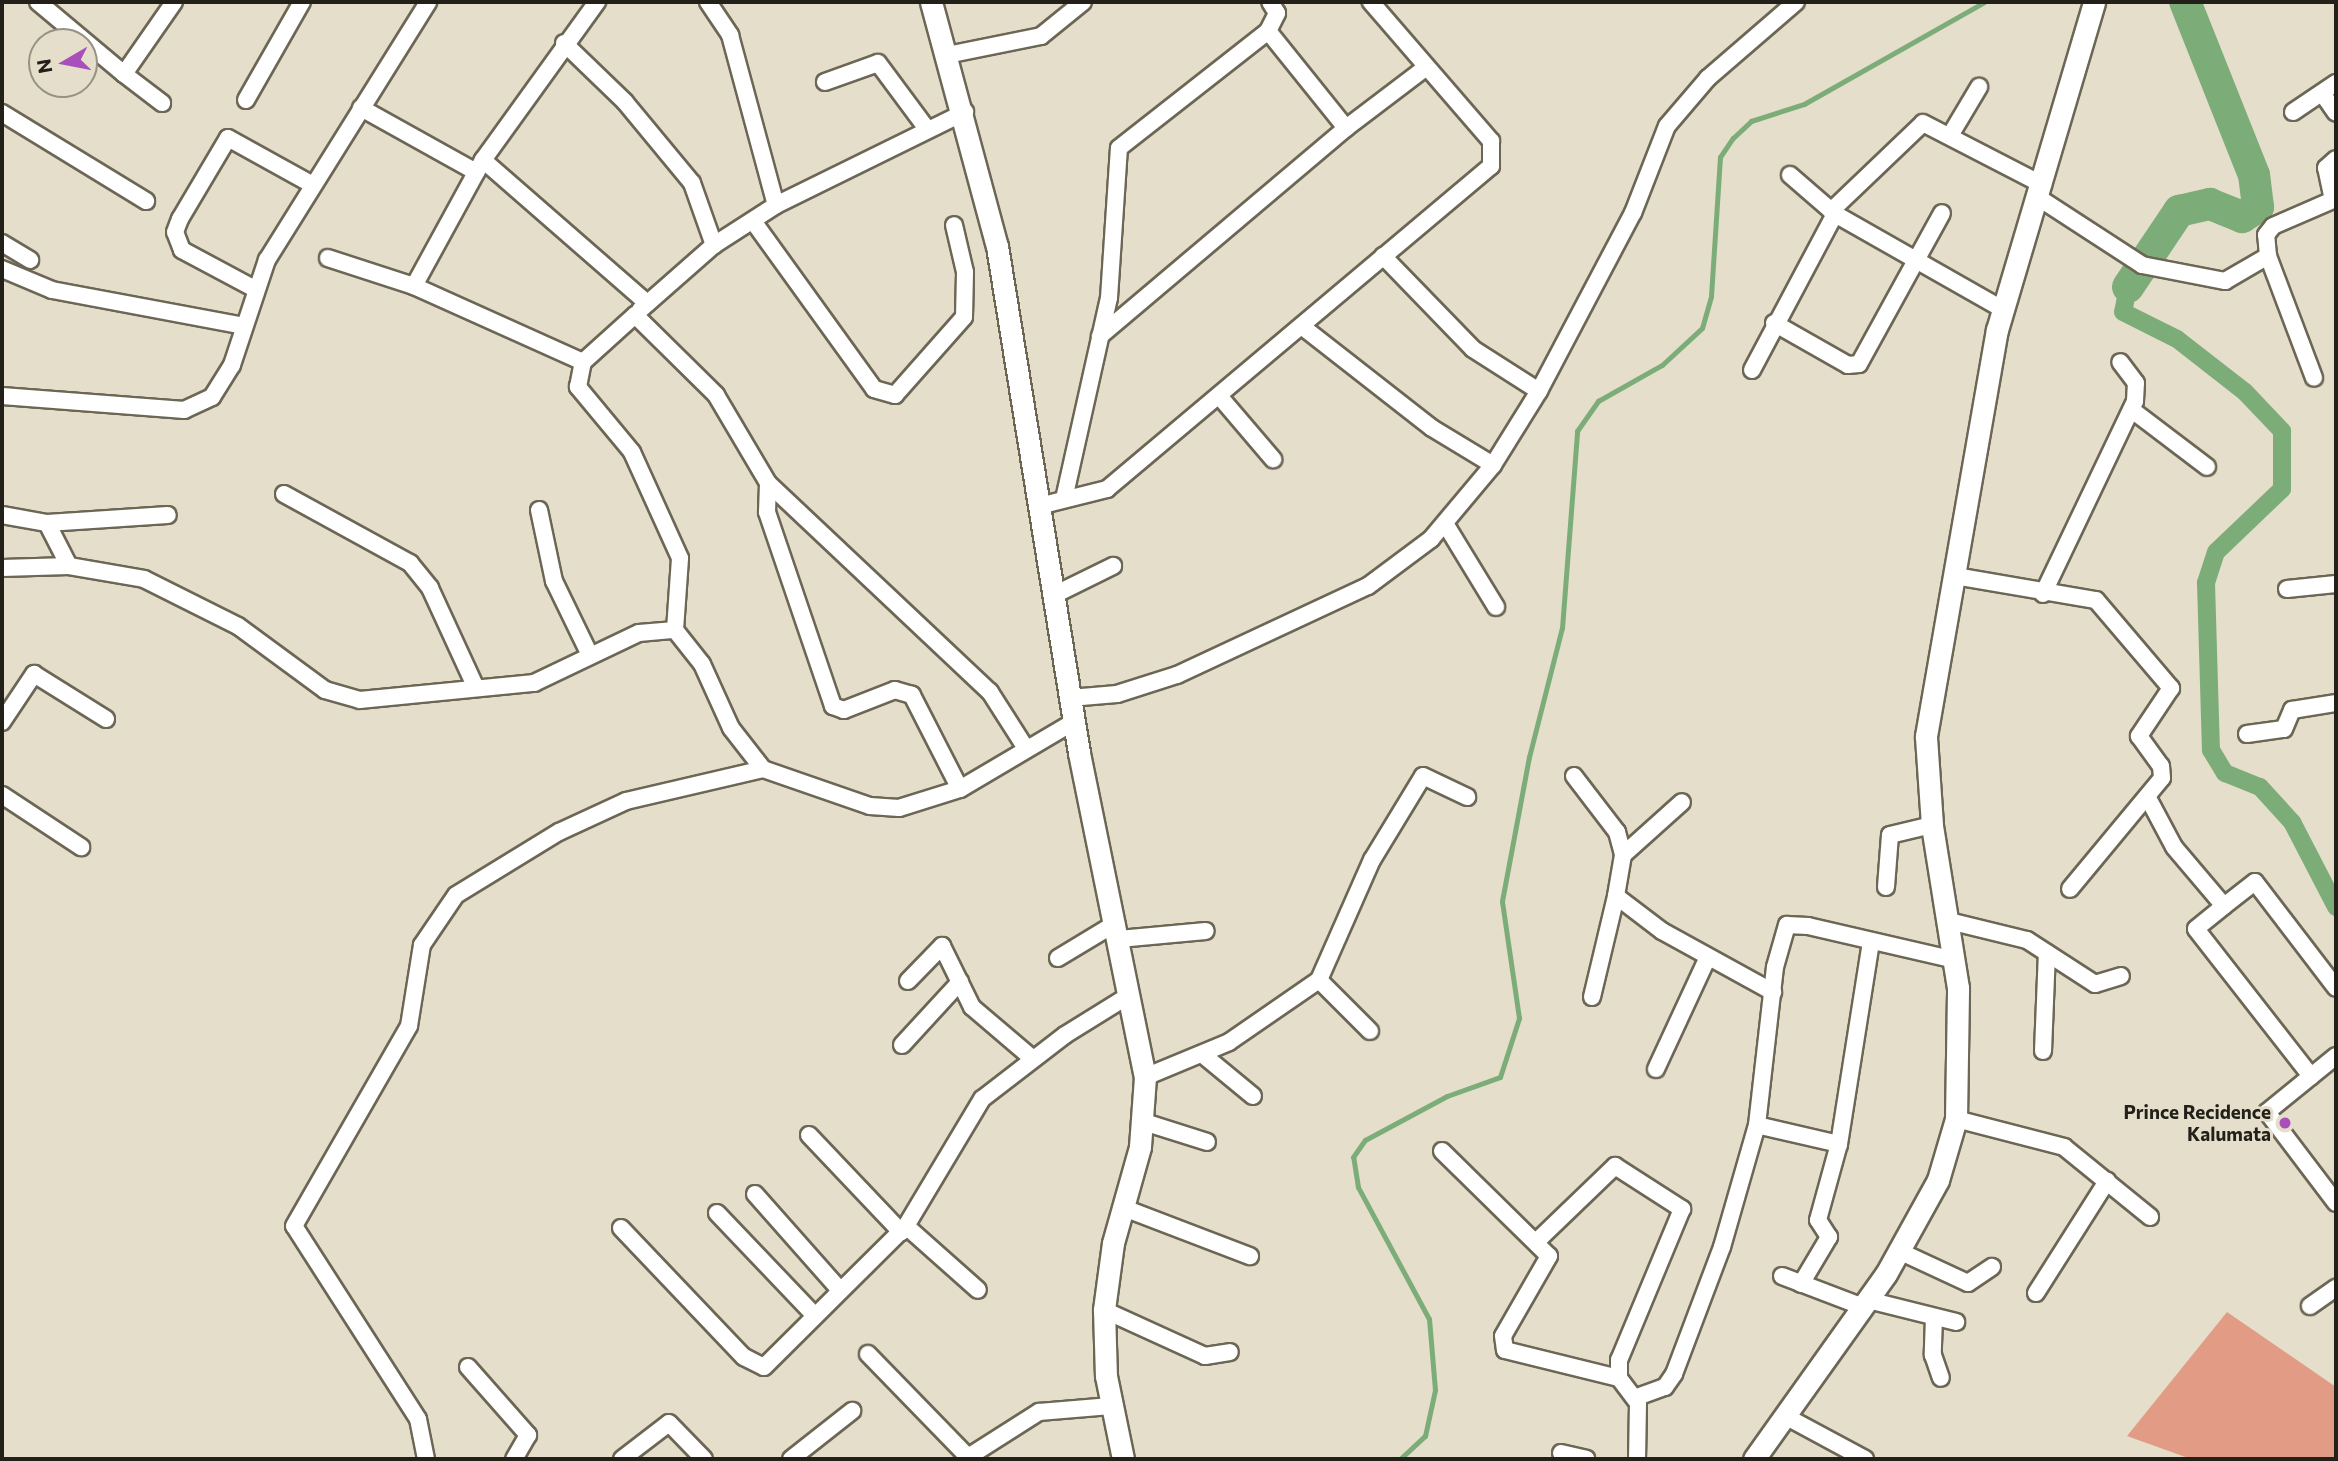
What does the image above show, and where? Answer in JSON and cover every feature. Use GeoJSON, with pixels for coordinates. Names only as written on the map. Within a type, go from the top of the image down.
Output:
{"type":"FeatureCollection","features":[{"type":"Feature","properties":{"kind":"street"},"geometry":{"type":"LineString","coordinates":[[38,2],[163,103]]}},
{"type":"Feature","properties":{"kind":"street"},"geometry":{"type":"LineString","coordinates":[[124,74],[174,2]]}},
{"type":"Feature","properties":{"kind":"street"},"geometry":{"type":"LineString","coordinates":[[246,100],[302,2]]}},
{"type":"Feature","properties":{"kind":"street"},"geometry":{"type":"LineString","coordinates":[[2,396],[168,410],[201,406],[224,381],[256,289],[311,184],[428,2]]}},
{"type":"Feature","properties":{"kind":"street"},"geometry":{"type":"LineString","coordinates":[[414,286],[480,166],[565,43],[597,2]]}},
{"type":"Feature","properties":{"kind":"street"},"geometry":{"type":"LineString","coordinates":[[708,2],[730,35],[776,205]]}},
{"type":"Feature","properties":{"kind":"street"},"geometry":{"type":"LineString","coordinates":[[931,2],[965,112],[997,246],[1043,505],[1079,753],[1118,931],[1144,1077],[1144,1122],[1104,1310],[1111,1406],[1124,1459]]}},
{"type":"Feature","properties":{"kind":"street"},"geometry":{"type":"LineString","coordinates":[[947,55],[1041,36],[1083,2]]}},
{"type":"Feature","properties":{"kind":"street"},"geometry":{"type":"LineString","coordinates":[[1064,499],[1100,336],[1116,240],[1119,148],[1268,30],[1277,13],[1270,2]]}},
{"type":"Feature","properties":{"kind":"street"},"geometry":{"type":"LineString","coordinates":[[1043,505],[1107,489],[1304,328],[1383,256],[1491,166],[1494,153],[1371,2]]}},
{"type":"Feature","properties":{"kind":"street"},"geometry":{"type":"LineString","coordinates":[[1070,698],[1147,687],[1311,615],[1368,586],[1446,525],[1493,465],[1539,391],[1633,213],[1667,126],[1708,78],[1796,2]]}},
{"type":"Feature","properties":{"kind":"street"},"geometry":{"type":"LineString","coordinates":[[1754,1459],[1865,1304],[1899,1251],[1938,1180],[1956,1119],[1955,960],[1932,825],[1926,736],[1955,576],[1972,452],[2002,309],[2041,192],[2094,2]]}},
{"type":"Feature","properties":{"kind":"street"},"geometry":{"type":"LineString","coordinates":[[1268,30],[1346,128]]}},
{"type":"Feature","properties":{"kind":"street"},"geometry":{"type":"LineString","coordinates":[[565,43],[625,102],[692,183],[714,246]]}},
{"type":"Feature","properties":{"kind":"street"},"geometry":{"type":"LineString","coordinates":[[825,82],[878,63],[927,130]]}},
{"type":"Feature","properties":{"kind":"street"},"geometry":{"type":"LineString","coordinates":[[1100,336],[1346,128],[1425,68]]}},
{"type":"Feature","properties":{"kind":"street"},"geometry":{"type":"LineString","coordinates":[[2293,112],[2336,83]]}},
{"type":"Feature","properties":{"kind":"street"},"geometry":{"type":"LineString","coordinates":[[1951,134],[1979,87]]}},
{"type":"Feature","properties":{"kind":"street"},"geometry":{"type":"LineString","coordinates":[[2322,93],[2336,113]]}},
{"type":"Feature","properties":{"kind":"street"},"geometry":{"type":"LineString","coordinates":[[361,108],[480,166],[647,303]]}},
{"type":"Feature","properties":{"kind":"street"},"geometry":{"type":"LineString","coordinates":[[965,112],[776,205],[714,246],[583,362],[578,387],[632,452],[677,548],[683,577],[675,630],[702,664],[730,728],[763,769],[870,806],[899,808],[960,789],[1025,747],[1075,721]]}},
{"type":"Feature","properties":{"kind":"street"},"geometry":{"type":"LineString","coordinates":[[2,113],[145,201]]}},
{"type":"Feature","properties":{"kind":"street"},"geometry":{"type":"LineString","coordinates":[[1752,370],[1833,212],[1890,160],[1917,125],[1932,124],[1951,134],[2041,192],[2110,247],[2142,265],[2225,281],[2268,256]]}},
{"type":"Feature","properties":{"kind":"street"},"geometry":{"type":"LineString","coordinates":[[256,289],[182,250],[175,232],[180,219],[228,138],[311,184]]}},
{"type":"Feature","properties":{"kind":"street"},"geometry":{"type":"LineString","coordinates":[[2314,378],[2268,256],[2269,230],[2335,197],[2326,168],[2336,159]]}},
{"type":"Feature","properties":{"kind":"street"},"geometry":{"type":"LineString","coordinates":[[1790,175],[1833,212],[2002,309]]}},
{"type":"Feature","properties":{"kind":"street"},"geometry":{"type":"LineString","coordinates":[[1774,323],[1854,367],[1918,261],[1942,213]]}},
{"type":"Feature","properties":{"kind":"street"},"geometry":{"type":"LineString","coordinates":[[753,221],[874,389],[895,395],[964,317],[965,272],[954,225]]}},
{"type":"Feature","properties":{"kind":"street"},"geometry":{"type":"LineString","coordinates":[[2,243],[30,260]]}},
{"type":"Feature","properties":{"kind":"street"},"geometry":{"type":"LineString","coordinates":[[1383,256],[1473,349],[1539,391]]}},
{"type":"Feature","properties":{"kind":"street"},"geometry":{"type":"LineString","coordinates":[[328,258],[414,286],[583,362]]}},
{"type":"Feature","properties":{"kind":"street"},"geometry":{"type":"LineString","coordinates":[[2,270],[52,290],[244,326]]}},
{"type":"Feature","properties":{"kind":"street"},"geometry":{"type":"LineString","coordinates":[[635,315],[716,395],[768,483],[990,692],[1025,747]]}},
{"type":"Feature","properties":{"kind":"street"},"geometry":{"type":"LineString","coordinates":[[1304,328],[1432,428],[1493,465]]}},
{"type":"Feature","properties":{"kind":"street"},"geometry":{"type":"LineString","coordinates":[[2043,594],[2132,410],[2136,383],[2120,362]]}},
{"type":"Feature","properties":{"kind":"street"},"geometry":{"type":"LineString","coordinates":[[1220,397],[1273,460]]}},
{"type":"Feature","properties":{"kind":"street"},"geometry":{"type":"LineString","coordinates":[[2132,410],[2207,467]]}},
{"type":"Feature","properties":{"kind":"street"},"geometry":{"type":"LineString","coordinates":[[768,483],[767,512],[834,706],[844,710],[895,690],[912,695],[960,789]]}},
{"type":"Feature","properties":{"kind":"street"},"geometry":{"type":"LineString","coordinates":[[284,494],[410,564],[430,588],[475,687]]}},
{"type":"Feature","properties":{"kind":"street"},"geometry":{"type":"LineString","coordinates":[[539,510],[554,581],[590,655]]}},
{"type":"Feature","properties":{"kind":"street"},"geometry":{"type":"LineString","coordinates":[[2,515],[47,523],[167,515]]}},
{"type":"Feature","properties":{"kind":"street"},"geometry":{"type":"LineString","coordinates":[[47,523],[69,566]]}},
{"type":"Feature","properties":{"kind":"street"},"geometry":{"type":"LineString","coordinates":[[1446,525],[1496,607]]}},
{"type":"Feature","properties":{"kind":"street"},"geometry":{"type":"LineString","coordinates":[[2,568],[69,566],[144,579],[183,595],[239,626],[305,678],[344,697],[369,700],[534,683],[639,633],[675,630]]}},
{"type":"Feature","properties":{"kind":"street"},"geometry":{"type":"LineString","coordinates":[[1055,595],[1113,566]]}},
{"type":"Feature","properties":{"kind":"street"},"geometry":{"type":"LineString","coordinates":[[1955,576],[2043,594],[2096,600],[2166,678],[2171,695],[2139,736],[2163,771],[2148,798],[2070,889]]}},
{"type":"Feature","properties":{"kind":"street"},"geometry":{"type":"LineString","coordinates":[[2287,589],[2336,584]]}},
{"type":"Feature","properties":{"kind":"street"},"geometry":{"type":"LineString","coordinates":[[2,722],[34,674],[106,719]]}},
{"type":"Feature","properties":{"kind":"street"},"geometry":{"type":"LineString","coordinates":[[2246,734],[2284,729],[2292,710],[2336,703]]}},
{"type":"Feature","properties":{"kind":"street"},"geometry":{"type":"LineString","coordinates":[[426,1459],[418,1419],[295,1226],[409,1026],[422,945],[456,895],[559,832],[626,801],[763,769]]}},
{"type":"Feature","properties":{"kind":"street"},"geometry":{"type":"LineString","coordinates":[[1144,1077],[1202,1054],[1319,980],[1372,860],[1418,781],[1430,775],[1467,797]]}},
{"type":"Feature","properties":{"kind":"street"},"geometry":{"type":"LineString","coordinates":[[1574,776],[1605,811],[1623,855],[1592,997]]}},
{"type":"Feature","properties":{"kind":"street"},"geometry":{"type":"LineString","coordinates":[[2,795],[81,847]]}},
{"type":"Feature","properties":{"kind":"street"},"geometry":{"type":"LineString","coordinates":[[2148,798],[2174,847],[2224,906]]}},
{"type":"Feature","properties":{"kind":"street"},"geometry":{"type":"LineString","coordinates":[[1623,855],[1682,802]]}},
{"type":"Feature","properties":{"kind":"street"},"geometry":{"type":"LineString","coordinates":[[1886,887],[1890,835],[1932,825]]}},
{"type":"Feature","properties":{"kind":"street"},"geometry":{"type":"LineString","coordinates":[[2311,1076],[2196,929],[2255,882],[2336,988]]}},
{"type":"Feature","properties":{"kind":"street"},"geometry":{"type":"LineString","coordinates":[[1616,896],[1708,957],[1773,992]]}},
{"type":"Feature","properties":{"kind":"street"},"geometry":{"type":"LineString","coordinates":[[1949,922],[2005,932],[2047,953],[2095,984],[2121,976]]}},
{"type":"Feature","properties":{"kind":"street"},"geometry":{"type":"LineString","coordinates":[[1637,1397],[1656,1392],[1674,1374],[1722,1247],[1757,1125],[1773,992],[1787,925],[1955,960]]}},
{"type":"Feature","properties":{"kind":"street"},"geometry":{"type":"LineString","coordinates":[[1058,958],[1118,931],[1206,931]]}},
{"type":"Feature","properties":{"kind":"street"},"geometry":{"type":"LineString","coordinates":[[1801,1284],[1829,1237],[1818,1220],[1839,1144],[1871,942]]}},
{"type":"Feature","properties":{"kind":"street"},"geometry":{"type":"LineString","coordinates":[[908,981],[942,946],[984,1022],[1033,1059]]}},
{"type":"Feature","properties":{"kind":"street"},"geometry":{"type":"LineString","coordinates":[[2043,1051],[2047,953]]}},
{"type":"Feature","properties":{"kind":"street"},"geometry":{"type":"LineString","coordinates":[[1656,1069],[1708,957]]}},
{"type":"Feature","properties":{"kind":"street"},"geometry":{"type":"LineString","coordinates":[[1319,980],[1370,1031]]}},
{"type":"Feature","properties":{"kind":"street"},"geometry":{"type":"LineString","coordinates":[[902,1045],[960,982]]}},
{"type":"Feature","properties":{"kind":"street"},"geometry":{"type":"LineString","coordinates":[[621,1228],[756,1369],[815,1316],[839,1289],[903,1229],[966,1118],[1033,1059],[1128,996]]}},
{"type":"Feature","properties":{"kind":"street"},"geometry":{"type":"LineString","coordinates":[[1202,1054],[1253,1096]]}},
{"type":"Feature","properties":{"kind":"street"},"geometry":{"type":"LineString","coordinates":[[2336,1056],[2267,1112],[2336,1203]]}},
{"type":"Feature","properties":{"kind":"street"},"geometry":{"type":"LineString","coordinates":[[1956,1119],[2064,1147],[2150,1217]]}},
{"type":"Feature","properties":{"kind":"street"},"geometry":{"type":"LineString","coordinates":[[1144,1122],[1208,1142]]}},
{"type":"Feature","properties":{"kind":"street"},"geometry":{"type":"LineString","coordinates":[[1757,1125],[1839,1144]]}},
{"type":"Feature","properties":{"kind":"street"},"geometry":{"type":"LineString","coordinates":[[809,1135],[903,1229],[978,1290]]}},
{"type":"Feature","properties":{"kind":"street"},"geometry":{"type":"LineString","coordinates":[[1442,1151],[1536,1242],[1549,1264],[1501,1344],[1512,1355],[1619,1378],[1637,1397],[1637,1459]]}},
{"type":"Feature","properties":{"kind":"street"},"geometry":{"type":"LineString","coordinates":[[1536,1242],[1615,1166],[1682,1209],[1621,1351],[1619,1378]]}},
{"type":"Feature","properties":{"kind":"street"},"geometry":{"type":"LineString","coordinates":[[2036,1293],[2107,1181]]}},
{"type":"Feature","properties":{"kind":"street"},"geometry":{"type":"LineString","coordinates":[[755,1194],[839,1289]]}},
{"type":"Feature","properties":{"kind":"street"},"geometry":{"type":"LineString","coordinates":[[1124,1208],[1250,1256]]}},
{"type":"Feature","properties":{"kind":"street"},"geometry":{"type":"LineString","coordinates":[[717,1213],[815,1316]]}},
{"type":"Feature","properties":{"kind":"street"},"geometry":{"type":"LineString","coordinates":[[1899,1251],[1969,1283],[1992,1267]]}},
{"type":"Feature","properties":{"kind":"street"},"geometry":{"type":"LineString","coordinates":[[1782,1276],[1865,1304],[1956,1322]]}},
{"type":"Feature","properties":{"kind":"street"},"geometry":{"type":"LineString","coordinates":[[2310,1306],[2336,1288]]}},
{"type":"Feature","properties":{"kind":"street"},"geometry":{"type":"LineString","coordinates":[[1104,1310],[1205,1356],[1230,1352]]}},
{"type":"Feature","properties":{"kind":"street"},"geometry":{"type":"LineString","coordinates":[[1934,1317],[1933,1354],[1941,1378]]}},
{"type":"Feature","properties":{"kind":"street"},"geometry":{"type":"LineString","coordinates":[[869,1354],[967,1458],[1039,1412],[1111,1406]]}},
{"type":"Feature","properties":{"kind":"street"},"geometry":{"type":"LineString","coordinates":[[468,1367],[528,1435],[514,1459]]}},
{"type":"Feature","properties":{"kind":"street"},"geometry":{"type":"LineString","coordinates":[[791,1459],[852,1411]]}},
{"type":"Feature","properties":{"kind":"street"},"geometry":{"type":"LineString","coordinates":[[1785,1416],[1865,1459]]}},
{"type":"Feature","properties":{"kind":"street"},"geometry":{"type":"LineString","coordinates":[[622,1459],[669,1423],[704,1459]]}},
{"type":"Feature","properties":{"kind":"street"},"geometry":{"type":"LineString","coordinates":[[1561,1453],[1586,1459]]}},
{"type":"Feature","properties":{"kind":"shaded area"},"geometry":{"type":"Polygon","coordinates":[[[2227,1312],[2336,1387],[2336,1459],[2191,1459],[2127,1436],[2227,1312]]]}},
{"type":"Feature","properties":{"kind":"waterway"},"geometry":{"type":"LineString","coordinates":[[1400,1459],[1425,1436],[1435,1390],[1429,1319],[1358,1187],[1353,1157],[1365,1140],[1447,1096],[1500,1077],[1519,1018],[1502,901],[1529,757],[1562,628],[1577,431],[1598,401],[1662,365],[1702,328],[1711,296],[1720,157],[1733,138],[1751,121],[1804,104],[1984,2]]}},
{"type":"Feature","properties":{"kind":"waterway"},"geometry":{"type":"LineString","coordinates":[[2128,287],[2179,211],[2210,204],[2242,217],[2258,207],[2254,175],[2185,2]]}},
{"type":"Feature","properties":{"kind":"waterway"},"geometry":{"type":"LineString","coordinates":[[2128,287],[2123,312],[2177,339],[2245,392],[2282,431],[2282,489],[2216,552],[2206,583],[2211,750],[2225,773],[2260,787],[2292,822],[2336,907]]}},
{"type":"Feature","properties":{"kind":"place","name":"Prince Recidence Kalumata"},"geometry":{"type":"Point","coordinates":[2285,1123]}}]}
